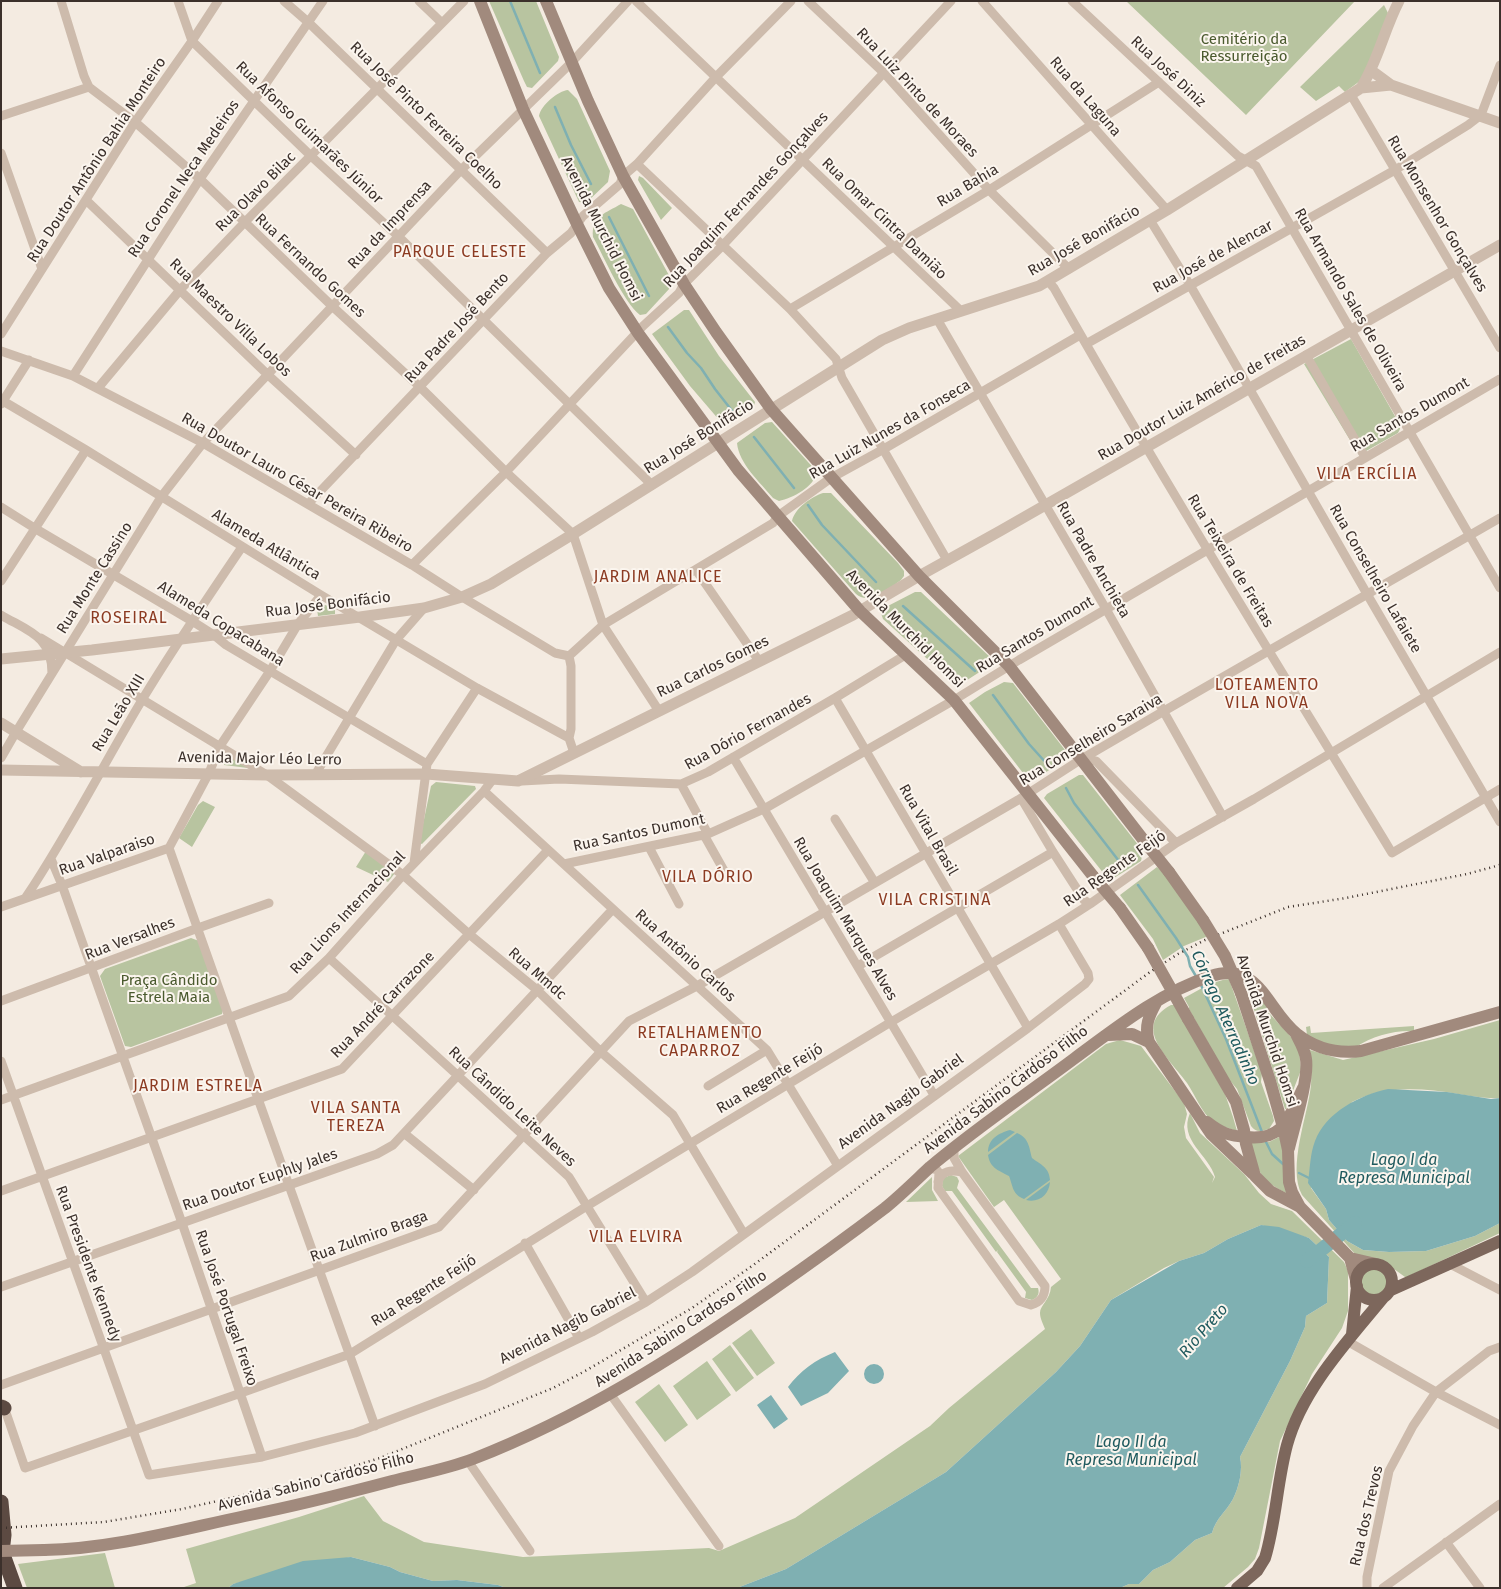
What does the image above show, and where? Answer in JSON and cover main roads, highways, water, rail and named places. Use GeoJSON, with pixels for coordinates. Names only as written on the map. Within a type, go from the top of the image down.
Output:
{"type":"FeatureCollection","features":[{"type":"Feature","properties":{"kind":"highway"},"geometry":{"type":"LineString","coordinates":[[1,1502],[4,1535],[2,1550],[15,1588]]}},
{"type":"Feature","properties":{"kind":"main road","name":"Avenida Murchid Homsi"},"geometry":{"type":"LineString","coordinates":[[480,1],[523,109],[577,224],[610,288],[638,333],[720,442],[738,470],[860,611],[954,700],[1024,796],[1120,908],[1148,948],[1236,1102],[1255,1176],[1270,1191],[1300,1206]]}},
{"type":"Feature","properties":{"kind":"main road","name":"Avenida Murchid Homsi"},"geometry":{"type":"LineString","coordinates":[[546,1],[588,101],[624,176],[684,284],[771,409],[919,576],[1009,666],[1203,920],[1225,956],[1240,993],[1270,1081],[1288,1150],[1289,1182],[1292,1192],[1300,1206],[1348,1257],[1356,1283]]}},
{"type":"Feature","properties":{"kind":"main road","name":"Avenida Sabino Cardoso Filho"},"geometry":{"type":"LineString","coordinates":[[2,1550],[82,1548],[119,1542],[299,1505],[468,1460],[535,1433],[611,1395],[718,1328],[886,1206],[954,1149],[1106,1035],[1158,1000],[1196,981],[1223,973],[1240,975],[1251,979],[1259,986],[1283,1020],[1296,1034]]}},
{"type":"Feature","properties":{"kind":"main road"},"geometry":{"type":"LineString","coordinates":[[1158,1000],[1148,1021],[1149,1042],[1211,1134],[1255,1176]]}},
{"type":"Feature","properties":{"kind":"main road"},"geometry":{"type":"LineString","coordinates":[[1296,1034],[1329,1051],[1344,1053],[1361,1051],[1500,1012]]}},
{"type":"Feature","properties":{"kind":"main road","name":"Avenida Sabino Cardoso Filho"},"geometry":{"type":"LineString","coordinates":[[1106,1035],[1132,1034],[1149,1042]]}},
{"type":"Feature","properties":{"kind":"main road"},"geometry":{"type":"LineString","coordinates":[[1288,1150],[1303,1088],[1307,1060],[1303,1046],[1296,1034]]}},
{"type":"Feature","properties":{"kind":"main road"},"geometry":{"type":"LineString","coordinates":[[1198,1114],[1224,1134],[1264,1138],[1283,1126],[1303,1088]]}},
{"type":"Feature","properties":{"kind":"main road"},"geometry":{"type":"LineString","coordinates":[[1356,1283],[1358,1291],[1367,1299],[1372,1300],[1500,1242]]}},
{"type":"Feature","properties":{"kind":"main road"},"geometry":{"type":"LineString","coordinates":[[1238,1587],[1257,1571],[1265,1558],[1287,1444],[1300,1414],[1328,1367],[1350,1337],[1387,1294],[1392,1279],[1387,1269],[1376,1264],[1348,1257]]}},
{"type":"Feature","properties":{"kind":"main road"},"geometry":{"type":"LineString","coordinates":[[1350,1337],[1356,1283],[1361,1270],[1376,1264]]}},
{"type":"Feature","properties":{"kind":"water","name":"Lago I da Represa Municipal"},"geometry":{"type":"Polygon","coordinates":[[[1388,1089],[1447,1092],[1491,1099],[1500,1098],[1500,1223],[1475,1236],[1426,1251],[1389,1252],[1363,1250],[1347,1241],[1329,1220],[1326,1209],[1308,1183],[1315,1141],[1327,1121],[1345,1106],[1355,1100],[1388,1089]]]}},
{"type":"Feature","properties":{"kind":"water"},"geometry":{"type":"Polygon","coordinates":[[[1010,1130],[1015,1132],[988,1152],[988,1147],[995,1137],[1010,1130]]]}},
{"type":"Feature","properties":{"kind":"water"},"geometry":{"type":"Polygon","coordinates":[[[1017,1133],[1024,1137],[1032,1158],[1046,1169],[1050,1180],[1024,1199],[1015,1192],[1009,1176],[993,1166],[988,1155],[1017,1133]]]}},
{"type":"Feature","properties":{"kind":"water"},"geometry":{"type":"Polygon","coordinates":[[[1050,1182],[1048,1191],[1043,1197],[1031,1201],[1026,1200],[1050,1182]]]}},
{"type":"Feature","properties":{"kind":"water","name":"Lago II da Represa Municipal"},"geometry":{"type":"Polygon","coordinates":[[[1261,1225],[1279,1227],[1309,1238],[1329,1257],[1327,1303],[1306,1316],[1305,1327],[1290,1361],[1240,1457],[1241,1473],[1235,1494],[1216,1523],[1212,1533],[1195,1540],[1170,1562],[1153,1570],[1139,1584],[1129,1584],[1120,1588],[737,1588],[786,1569],[946,1472],[1056,1372],[1080,1346],[1111,1300],[1179,1261],[1204,1253],[1228,1239],[1261,1225]]]}},
{"type":"Feature","properties":{"kind":"water"},"geometry":{"type":"Polygon","coordinates":[[[835,1352],[849,1371],[828,1393],[801,1406],[788,1387],[808,1366],[835,1352]]]}},
{"type":"Feature","properties":{"kind":"water"},"geometry":{"type":"Polygon","coordinates":[[[874,1364],[881,1367],[884,1374],[881,1381],[874,1384],[867,1381],[864,1374],[867,1367],[874,1364]]]}},
{"type":"Feature","properties":{"kind":"water"},"geometry":{"type":"Polygon","coordinates":[[[771,1395],[788,1419],[774,1429],[757,1405],[771,1395]]]}},
{"type":"Feature","properties":{"kind":"water"},"geometry":{"type":"Polygon","coordinates":[[[351,1557],[433,1581],[457,1580],[498,1585],[506,1588],[228,1588],[233,1584],[303,1561],[351,1557]]]}},
{"type":"Feature","properties":{"kind":"waterway","name":"Córrego Aterradinho"},"geometry":{"type":"LineString","coordinates":[[510,1],[540,73]]}},
{"type":"Feature","properties":{"kind":"waterway","name":"Córrego Aterradinho"},"geometry":{"type":"LineString","coordinates":[[555,107],[571,145],[591,184]]}},
{"type":"Feature","properties":{"kind":"waterway","name":"Córrego Aterradinho"},"geometry":{"type":"LineString","coordinates":[[609,217],[649,296]]}},
{"type":"Feature","properties":{"kind":"waterway","name":"Córrego Aterradinho"},"geometry":{"type":"LineString","coordinates":[[668,327],[733,412]]}},
{"type":"Feature","properties":{"kind":"waterway","name":"Córrego Aterradinho"},"geometry":{"type":"LineString","coordinates":[[754,437],[794,488]]}},
{"type":"Feature","properties":{"kind":"waterway","name":"Córrego Aterradinho"},"geometry":{"type":"LineString","coordinates":[[808,505],[822,525],[876,582]]}},
{"type":"Feature","properties":{"kind":"waterway","name":"Córrego Aterradinho"},"geometry":{"type":"LineString","coordinates":[[903,606],[975,671]]}},
{"type":"Feature","properties":{"kind":"waterway","name":"Córrego Aterradinho"},"geometry":{"type":"LineString","coordinates":[[993,695],[1029,744],[1047,764]]}},
{"type":"Feature","properties":{"kind":"waterway","name":"Córrego Aterradinho"},"geometry":{"type":"LineString","coordinates":[[1066,788],[1074,803],[1122,865]]}},
{"type":"Feature","properties":{"kind":"waterway","name":"Córrego Aterradinho"},"geometry":{"type":"LineString","coordinates":[[1138,885],[1176,938],[1188,957],[1190,966],[1197,978]]}},
{"type":"Feature","properties":{"kind":"waterway","name":"Córrego Aterradinho"},"geometry":{"type":"LineString","coordinates":[[1201,985],[1226,1039],[1262,1132]]}},
{"type":"Feature","properties":{"kind":"waterway","name":"Córrego Aterradinho"},"geometry":{"type":"LineString","coordinates":[[1265,1140],[1272,1154],[1283,1164]]}},
{"type":"Feature","properties":{"kind":"waterway","name":"Córrego Aterradinho"},"geometry":{"type":"LineString","coordinates":[[1299,1173],[1311,1179]]}},
{"type":"Feature","properties":{"kind":"waterway","name":"Rio Preto"},"geometry":{"type":"LineString","coordinates":[[1307,1261],[1355,1223]]}},
{"type":"Feature","properties":{"kind":"railway"},"geometry":{"type":"LineString","coordinates":[[1,1528],[104,1522],[182,1509],[298,1483],[380,1458],[553,1388],[692,1308],[752,1266],[1150,972],[1178,954],[1205,940],[1288,907],[1346,898],[1467,874],[1500,865]]}},
{"type":"Feature","properties":{"kind":"district","name":"PARQUE CELESTE"},"geometry":{"type":"Point","coordinates":[460,253]}},
{"type":"Feature","properties":{"kind":"district","name":"VILA ERCÍLIA"},"geometry":{"type":"Point","coordinates":[1367,475]}},
{"type":"Feature","properties":{"kind":"district","name":"JARDIM ANALICE"},"geometry":{"type":"Point","coordinates":[658,578]}},
{"type":"Feature","properties":{"kind":"district","name":"ROSEIRAL"},"geometry":{"type":"Point","coordinates":[129,619]}},
{"type":"Feature","properties":{"kind":"district","name":"LOTEAMENTO VILA NOVA"},"geometry":{"type":"Point","coordinates":[1267,695]}},
{"type":"Feature","properties":{"kind":"district","name":"VILA DÓRIO"},"geometry":{"type":"Point","coordinates":[708,878]}},
{"type":"Feature","properties":{"kind":"district","name":"VILA CRISTINA"},"geometry":{"type":"Point","coordinates":[935,901]}},
{"type":"Feature","properties":{"kind":"district","name":"RETALHAMENTO CAPARROZ"},"geometry":{"type":"Point","coordinates":[700,1043]}},
{"type":"Feature","properties":{"kind":"district","name":"JARDIM ESTRELA"},"geometry":{"type":"Point","coordinates":[198,1087]}},
{"type":"Feature","properties":{"kind":"district","name":"VILA SANTA TEREZA"},"geometry":{"type":"Point","coordinates":[356,1118]}},
{"type":"Feature","properties":{"kind":"district","name":"VILA ELVIRA"},"geometry":{"type":"Point","coordinates":[636,1238]}},
{"type":"Feature","properties":{"kind":"park label","name":"Cemitério da Ressurreição"},"geometry":{"type":"Point","coordinates":[1244,48]}},
{"type":"Feature","properties":{"kind":"park label","name":"Praça Cândido Estrela Maia"},"geometry":{"type":"Point","coordinates":[169,990]}}]}
